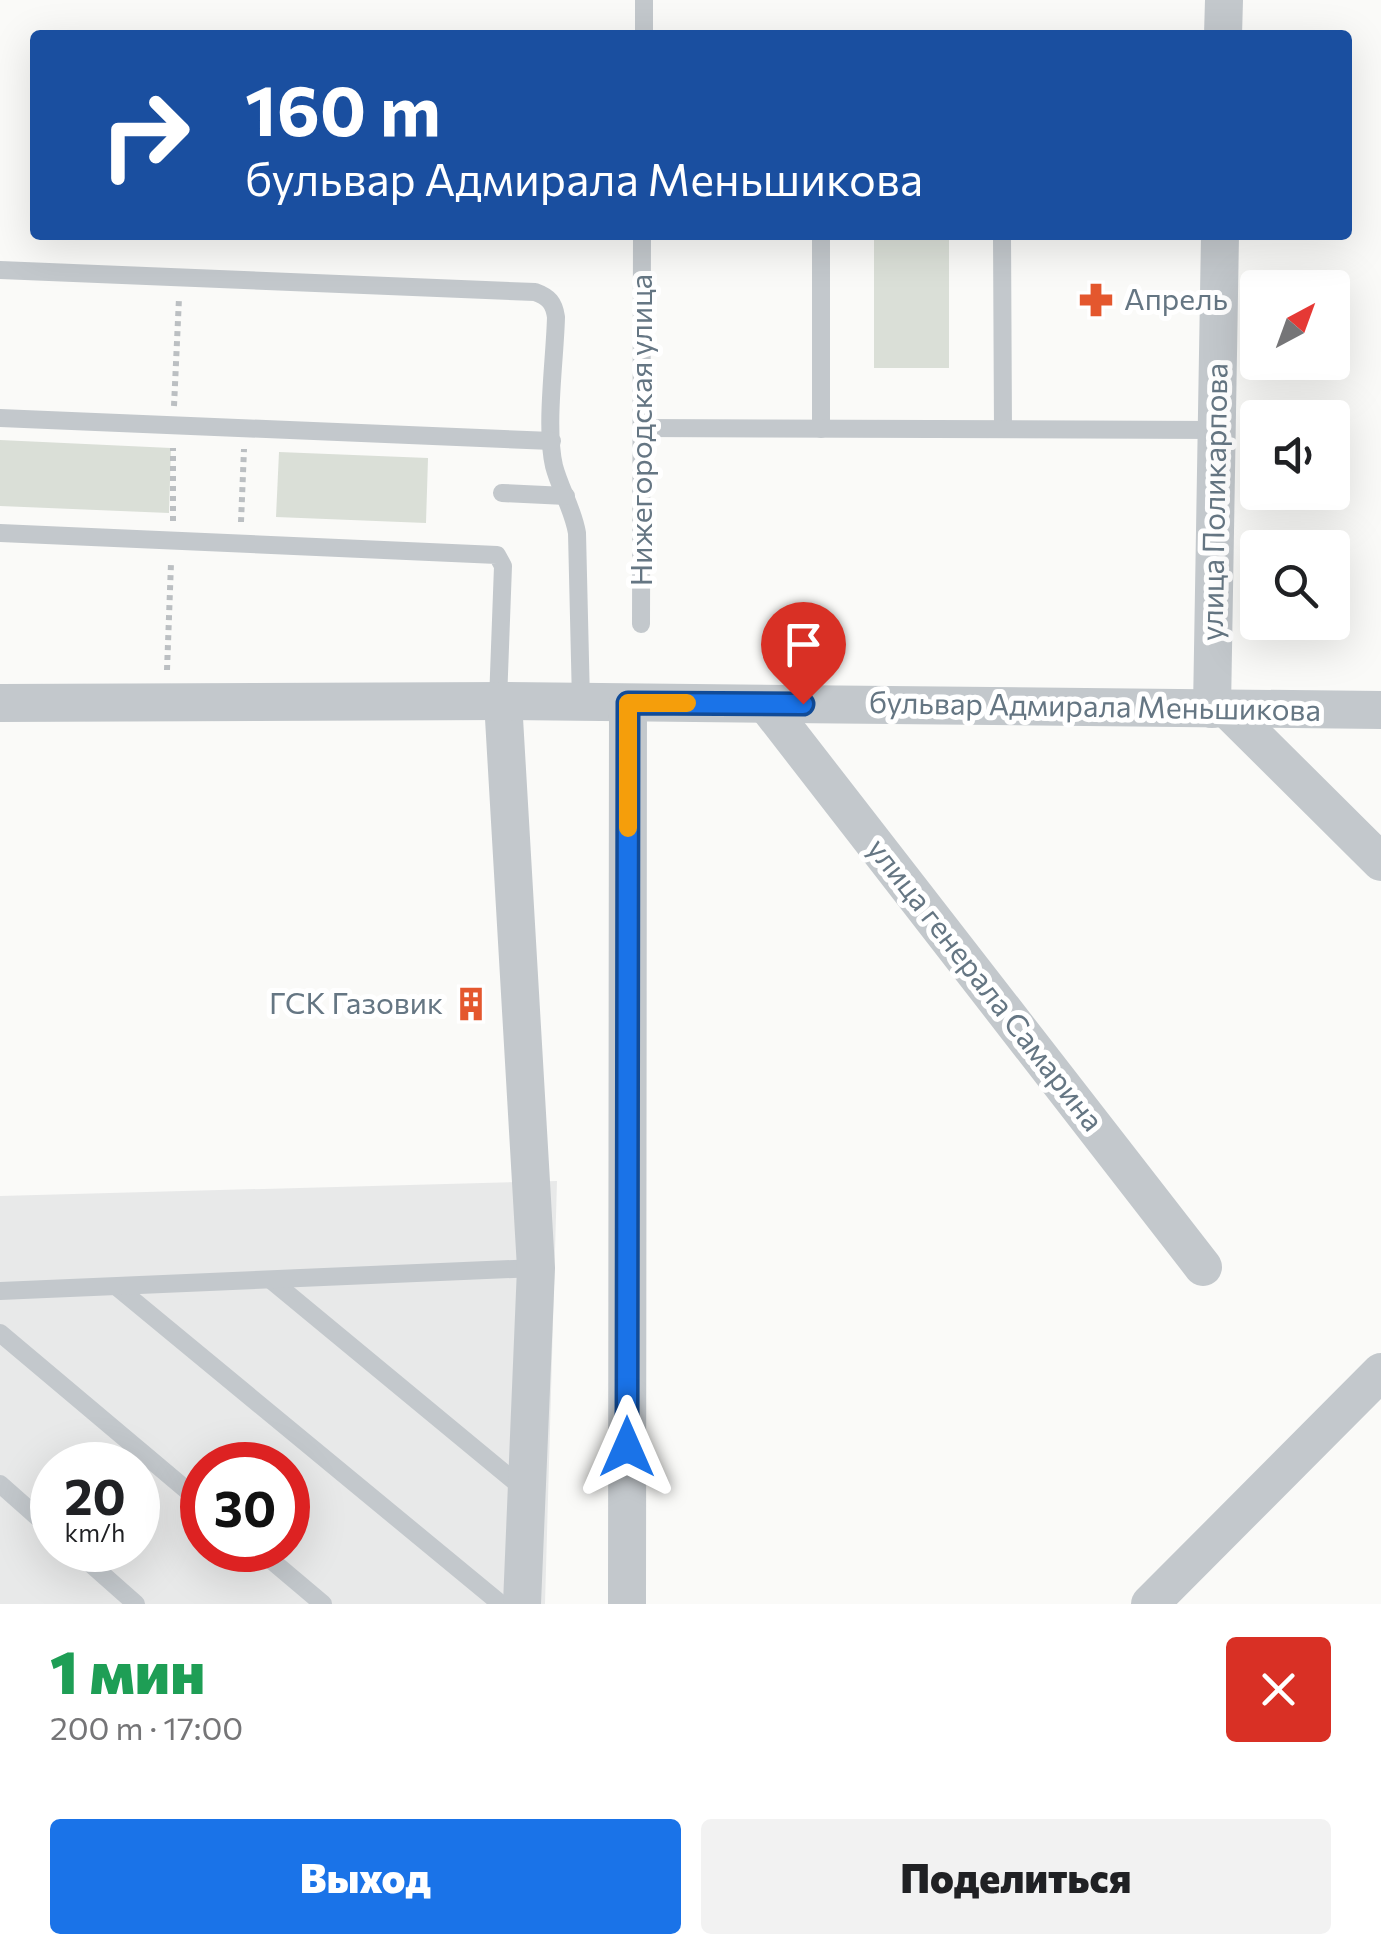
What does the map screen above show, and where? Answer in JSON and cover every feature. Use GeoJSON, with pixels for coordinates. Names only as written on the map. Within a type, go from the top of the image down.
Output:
{"type":"FeatureCollection","features":[{"type":"Feature","properties":{"kind":"street"},"geometry":{"type":"LineString","coordinates":[[1224,0],[1224,30]]}},
{"type":"Feature","properties":{"kind":"street","name":"улица Поликарпова"},"geometry":{"type":"LineString","coordinates":[[1219,709],[1216,430],[1220,240]]}},
{"type":"Feature","properties":{"kind":"street"},"geometry":{"type":"LineString","coordinates":[[500,701],[536,1268],[522,1604]]}},
{"type":"Feature","properties":{"kind":"street","name":"бульвар Адмирала Меньшикова"},"geometry":{"type":"LineString","coordinates":[[0,703],[500,701],[1381,710]]}},
{"type":"Feature","properties":{"kind":"street"},"geometry":{"type":"LineString","coordinates":[[627,1604],[628,703]]}},
{"type":"Feature","properties":{"kind":"street","name":"улица генерала Самарина"},"geometry":{"type":"LineString","coordinates":[[766,704],[1203,1267]]}},
{"type":"Feature","properties":{"kind":"street"},"geometry":{"type":"LineString","coordinates":[[1219,709],[1381,862]]}},
{"type":"Feature","properties":{"kind":"street"},"geometry":{"type":"LineString","coordinates":[[1150,1604],[1380,1374]]}},
{"type":"Feature","properties":{"kind":"lane"},"geometry":{"type":"LineString","coordinates":[[644,0],[644,30]]}},
{"type":"Feature","properties":{"kind":"lane","name":"Нижегородская улица"},"geometry":{"type":"LineString","coordinates":[[641,624],[642,240]]}},
{"type":"Feature","properties":{"kind":"lane"},"geometry":{"type":"LineString","coordinates":[[820,240],[821,429]]}},
{"type":"Feature","properties":{"kind":"lane"},"geometry":{"type":"LineString","coordinates":[[1002,240],[1003,429]]}},
{"type":"Feature","properties":{"kind":"lane"},"geometry":{"type":"LineString","coordinates":[[0,270],[535,292],[546,296],[555,306],[556,317],[554,466],[574,514],[577,533],[581,702]]}},
{"type":"Feature","properties":{"kind":"lane"},"geometry":{"type":"LineString","coordinates":[[0,418],[552,441]]}},
{"type":"Feature","properties":{"kind":"lane"},"geometry":{"type":"LineString","coordinates":[[641,428],[1216,430]]}},
{"type":"Feature","properties":{"kind":"lane"},"geometry":{"type":"LineString","coordinates":[[502,493],[566,496]]}},
{"type":"Feature","properties":{"kind":"lane"},"geometry":{"type":"LineString","coordinates":[[0,533],[496,554],[503,566],[500,701]]}},
{"type":"Feature","properties":{"kind":"lane"},"geometry":{"type":"LineString","coordinates":[[0,1291],[536,1268]]}},
{"type":"Feature","properties":{"kind":"lane"},"geometry":{"type":"LineString","coordinates":[[270,1280],[526,1491]]}},
{"type":"Feature","properties":{"kind":"lane"},"geometry":{"type":"LineString","coordinates":[[117,1287],[501,1604]]}},
{"type":"Feature","properties":{"kind":"lane"},"geometry":{"type":"LineString","coordinates":[[0,1333],[180,1484]]}},
{"type":"Feature","properties":{"kind":"lane"},"geometry":{"type":"LineString","coordinates":[[0,1484],[30,1511]]}},
{"type":"Feature","properties":{"kind":"lane"},"geometry":{"type":"LineString","coordinates":[[100,1572],[136,1604]]}},
{"type":"Feature","properties":{"kind":"lane"},"geometry":{"type":"LineString","coordinates":[[285,1572],[323,1604]]}},
{"type":"Feature","properties":{"kind":"path"},"geometry":{"type":"LineString","coordinates":[[166,702],[180,277]]}},
{"type":"Feature","properties":{"kind":"path"},"geometry":{"type":"LineString","coordinates":[[241,543],[245,428]]}},
{"type":"Feature","properties":{"kind":"shaded area"},"geometry":{"type":"Polygon","coordinates":[[[874,240],[949,240],[949,368],[874,368],[874,240]]]}},
{"type":"Feature","properties":{"kind":"shaded area"},"geometry":{"type":"Polygon","coordinates":[[[0,440],[171,448],[169,513],[0,506],[0,440]]]}},
{"type":"Feature","properties":{"kind":"shaded area"},"geometry":{"type":"Polygon","coordinates":[[[279,452],[428,458],[426,523],[276,517],[279,452]]]}},
{"type":"Feature","properties":{"kind":"shaded area"},"geometry":{"type":"Polygon","coordinates":[[[557,1181],[545,1604],[0,1604],[0,1196],[557,1181]]]}},
{"type":"Feature","properties":{"kind":"slow traffic"},"geometry":{"type":"LineString","coordinates":[[628,828],[628,703],[687,703]]}},
{"type":"Feature","properties":{"kind":"place","name":"Апрель"},"geometry":{"type":"Point","coordinates":[1096,300]}},
{"type":"Feature","properties":{"kind":"place","name":"ГСК Газовик"},"geometry":{"type":"Point","coordinates":[471,1004]}},
{"type":"Feature","properties":{"kind":"route"},"geometry":{"type":"LineString","coordinates":[[627,1447],[628,703],[803,704]]}}]}
